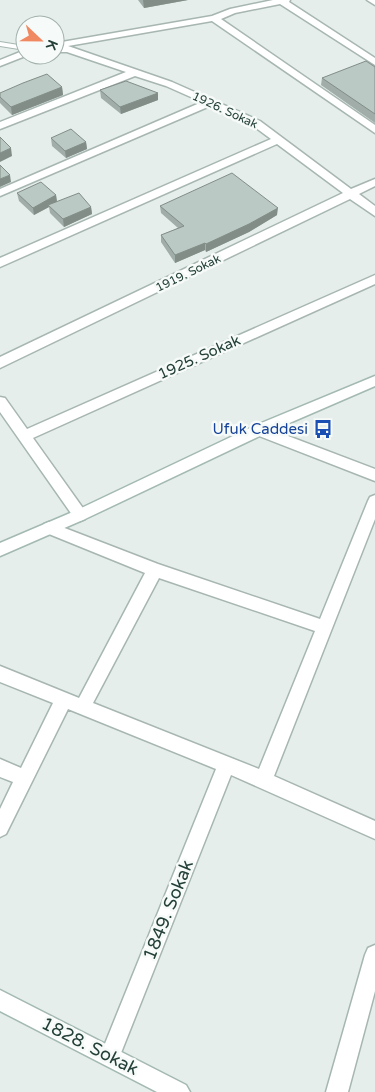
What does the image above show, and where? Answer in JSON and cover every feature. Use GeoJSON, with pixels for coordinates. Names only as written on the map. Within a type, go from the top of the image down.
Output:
{"type":"FeatureCollection","features":[{"type":"Feature","properties":{"kind":"street"},"geometry":{"type":"LineString","coordinates":[[65,45],[214,18],[284,0],[375,62]]}},
{"type":"Feature","properties":{"kind":"street"},"geometry":{"type":"LineString","coordinates":[[214,18],[375,130]]}},
{"type":"Feature","properties":{"kind":"street","name":"1926. Sokak"},"geometry":{"type":"LineString","coordinates":[[65,49],[136,72],[211,102],[256,123],[353,193],[375,212]]}},
{"type":"Feature","properties":{"kind":"street"},"geometry":{"type":"LineString","coordinates":[[0,64],[15,57]]}},
{"type":"Feature","properties":{"kind":"street"},"geometry":{"type":"LineString","coordinates":[[0,126],[136,72]]}},
{"type":"Feature","properties":{"kind":"street"},"geometry":{"type":"LineString","coordinates":[[0,193],[211,102]]}},
{"type":"Feature","properties":{"kind":"street"},"geometry":{"type":"LineString","coordinates":[[0,263],[279,139]]}},
{"type":"Feature","properties":{"kind":"street","name":"1919. Sokak"},"geometry":{"type":"LineString","coordinates":[[0,363],[375,182]]}},
{"type":"Feature","properties":{"kind":"street","name":"1925. Sokak"},"geometry":{"type":"LineString","coordinates":[[24,436],[375,279]]}},
{"type":"Feature","properties":{"kind":"street"},"geometry":{"type":"LineString","coordinates":[[0,550],[80,515],[259,430],[375,381]]}},
{"type":"Feature","properties":{"kind":"street"},"geometry":{"type":"LineString","coordinates":[[0,402],[80,515]]}},
{"type":"Feature","properties":{"kind":"street"},"geometry":{"type":"LineString","coordinates":[[259,430],[375,475]]}},
{"type":"Feature","properties":{"kind":"street"},"geometry":{"type":"LineString","coordinates":[[264,780],[375,501]]}},
{"type":"Feature","properties":{"kind":"street"},"geometry":{"type":"LineString","coordinates":[[49,528],[155,570],[324,628]]}},
{"type":"Feature","properties":{"kind":"street"},"geometry":{"type":"LineString","coordinates":[[83,706],[155,570]]}},
{"type":"Feature","properties":{"kind":"street"},"geometry":{"type":"LineString","coordinates":[[0,674],[264,780],[375,830]]}},
{"type":"Feature","properties":{"kind":"street"},"geometry":{"type":"LineString","coordinates":[[0,828],[64,699]]}},
{"type":"Feature","properties":{"kind":"street","name":"1849. Sokak"},"geometry":{"type":"LineString","coordinates":[[110,1056],[226,765]]}},
{"type":"Feature","properties":{"kind":"street"},"geometry":{"type":"LineString","coordinates":[[0,768],[25,778]]}},
{"type":"Feature","properties":{"kind":"street"},"geometry":{"type":"LineString","coordinates":[[337,1092],[375,955]]}},
{"type":"Feature","properties":{"kind":"street","name":"1828. Sokak"},"geometry":{"type":"LineString","coordinates":[[0,1000],[179,1092]]}},
{"type":"Feature","properties":{"kind":"lane"},"geometry":{"type":"LineString","coordinates":[[0,44],[15,46]]}},
{"type":"Feature","properties":{"kind":"building"},"geometry":{"type":"Polygon","coordinates":[[[366,61],[375,67],[375,114],[322,78],[366,61]]]}},
{"type":"Feature","properties":{"kind":"building"},"geometry":{"type":"Polygon","coordinates":[[[47,74],[62,87],[11,107],[0,97],[0,93],[47,74]]]}},
{"type":"Feature","properties":{"kind":"building"},"geometry":{"type":"Polygon","coordinates":[[[126,81],[158,93],[120,107],[100,90],[126,81]]]}},
{"type":"Feature","properties":{"kind":"building"},"geometry":{"type":"Polygon","coordinates":[[[71,129],[86,142],[65,151],[51,138],[71,129]]]}},
{"type":"Feature","properties":{"kind":"building"},"geometry":{"type":"Polygon","coordinates":[[[0,137],[11,148],[0,153],[0,137]]]}},
{"type":"Feature","properties":{"kind":"building"},"geometry":{"type":"Polygon","coordinates":[[[0,165],[10,175],[0,179],[0,165]]]}},
{"type":"Feature","properties":{"kind":"building"},"geometry":{"type":"Polygon","coordinates":[[[232,173],[278,208],[206,244],[175,255],[161,235],[184,226],[160,206],[232,173]]]}},
{"type":"Feature","properties":{"kind":"building"},"geometry":{"type":"Polygon","coordinates":[[[41,182],[56,195],[33,208],[17,193],[41,182]]]}},
{"type":"Feature","properties":{"kind":"building"},"geometry":{"type":"Polygon","coordinates":[[[79,193],[91,207],[63,219],[48,205],[79,193]]]}},
{"type":"Feature","properties":{"kind":"place","name":"Ufuk Caddesi"},"geometry":{"type":"Point","coordinates":[323,429]}}]}
